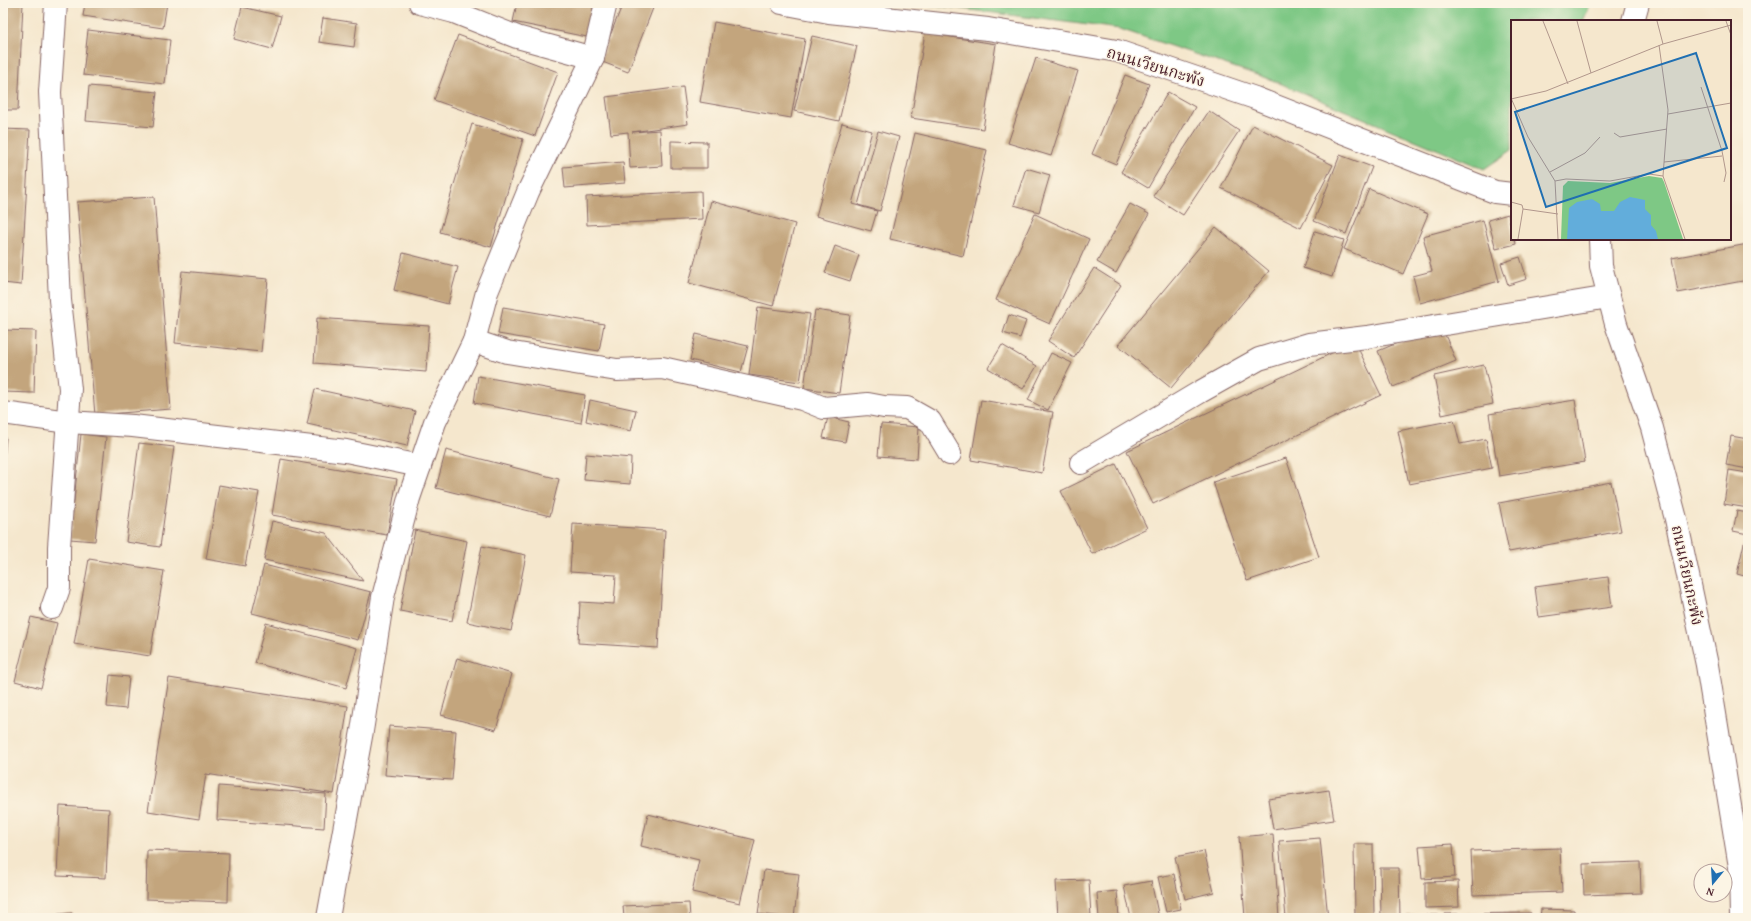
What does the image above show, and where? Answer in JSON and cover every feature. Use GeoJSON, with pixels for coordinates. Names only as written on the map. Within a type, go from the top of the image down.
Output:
{"type":"FeatureCollection","features":[{"type":"Feature","properties":{"kind":"street"},"geometry":{"type":"LineString","coordinates":[[52,608],[59,588],[58,547],[70,389],[60,300],[50,92],[56,3]]}},
{"type":"Feature","properties":{"kind":"street"},"geometry":{"type":"LineString","coordinates":[[420,3],[454,12],[517,37],[593,58]]}},
{"type":"Feature","properties":{"kind":"street"},"geometry":{"type":"LineString","coordinates":[[328,918],[362,731],[383,597],[408,498],[435,422],[474,341],[487,292],[525,199],[593,58],[606,3]]}},
{"type":"Feature","properties":{"kind":"street","name":"ถนนเวียนกะพัง"},"geometry":{"type":"LineString","coordinates":[[782,3],[829,12],[988,29],[1117,51],[1255,98],[1495,192],[1511,194]]}},
{"type":"Feature","properties":{"kind":"street"},"geometry":{"type":"LineString","coordinates":[[1633,20],[1638,3]]}},
{"type":"Feature","properties":{"kind":"street","name":"ถนนเวียนกะพัง"},"geometry":{"type":"LineString","coordinates":[[1600,240],[1602,266],[1616,324],[1652,428],[1676,518],[1707,664],[1744,867],[1741,918]]}},
{"type":"Feature","properties":{"kind":"street"},"geometry":{"type":"LineString","coordinates":[[1081,463],[1258,359],[1309,344],[1367,337],[1609,297]]}},
{"type":"Feature","properties":{"kind":"street"},"geometry":{"type":"LineString","coordinates":[[474,341],[507,352],[617,370],[662,368],[802,399],[824,408],[868,404],[884,407],[907,408],[930,421],[950,454]]}},
{"type":"Feature","properties":{"kind":"street"},"geometry":{"type":"LineString","coordinates":[[3,413],[68,422],[133,426],[346,451],[420,466]]}},
{"type":"Feature","properties":{"kind":"green space"},"geometry":{"type":"Polygon","coordinates":[[[915,3],[1591,3],[1583,20],[1511,20],[1511,151],[1484,169],[1272,80],[1120,29],[915,3]]]}},
{"type":"Feature","properties":{"kind":"building"},"geometry":{"type":"Polygon","coordinates":[[[3,3],[23,3],[18,110],[3,110],[3,3]]]}},
{"type":"Feature","properties":{"kind":"building"},"geometry":{"type":"Polygon","coordinates":[[[85,3],[167,3],[163,28],[83,16],[85,3]]]}},
{"type":"Feature","properties":{"kind":"building"},"geometry":{"type":"Polygon","coordinates":[[[517,3],[594,3],[587,37],[513,22],[517,3]]]}},
{"type":"Feature","properties":{"kind":"building"},"geometry":{"type":"Polygon","coordinates":[[[623,3],[655,3],[628,72],[600,61],[623,3]]]}},
{"type":"Feature","properties":{"kind":"building"},"geometry":{"type":"Polygon","coordinates":[[[242,7],[281,16],[272,49],[234,39],[242,7]]]}},
{"type":"Feature","properties":{"kind":"building"},"geometry":{"type":"Polygon","coordinates":[[[323,18],[357,23],[354,47],[319,42],[323,18]]]}},
{"type":"Feature","properties":{"kind":"building"},"geometry":{"type":"Polygon","coordinates":[[[714,22],[805,39],[791,118],[700,102],[714,22]]]}},
{"type":"Feature","properties":{"kind":"building"},"geometry":{"type":"Polygon","coordinates":[[[88,30],[170,40],[165,84],[83,75],[88,30]]]}},
{"type":"Feature","properties":{"kind":"building"},"geometry":{"type":"Polygon","coordinates":[[[925,33],[996,44],[983,129],[911,118],[925,33]]]}},
{"type":"Feature","properties":{"kind":"building"},"geometry":{"type":"Polygon","coordinates":[[[458,35],[558,72],[535,136],[434,100],[458,35]]]}},
{"type":"Feature","properties":{"kind":"building"},"geometry":{"type":"Polygon","coordinates":[[[812,36],[857,46],[839,121],[794,111],[812,36]]]}},
{"type":"Feature","properties":{"kind":"building"},"geometry":{"type":"Polygon","coordinates":[[[1036,58],[1078,71],[1051,156],[1008,143],[1036,58]]]}},
{"type":"Feature","properties":{"kind":"building"},"geometry":{"type":"Polygon","coordinates":[[[1125,75],[1149,84],[1116,164],[1092,154],[1125,75]]]}},
{"type":"Feature","properties":{"kind":"building"},"geometry":{"type":"Polygon","coordinates":[[[89,86],[157,92],[153,127],[86,121],[89,86]]]}},
{"type":"Feature","properties":{"kind":"building"},"geometry":{"type":"Polygon","coordinates":[[[683,87],[688,124],[632,132],[660,130],[662,166],[630,168],[628,132],[611,134],[606,97],[683,87]]]}},
{"type":"Feature","properties":{"kind":"building"},"geometry":{"type":"Polygon","coordinates":[[[1168,92],[1195,107],[1148,188],[1121,172],[1168,92]]]}},
{"type":"Feature","properties":{"kind":"building"},"geometry":{"type":"Polygon","coordinates":[[[1209,111],[1239,131],[1183,215],[1153,196],[1209,111]]]}},
{"type":"Feature","properties":{"kind":"building"},"geometry":{"type":"Polygon","coordinates":[[[842,123],[872,131],[852,204],[877,211],[871,231],[816,216],[842,123]]]}},
{"type":"Feature","properties":{"kind":"building"},"geometry":{"type":"Polygon","coordinates":[[[472,124],[523,139],[491,247],[440,232],[472,124]]]}},
{"type":"Feature","properties":{"kind":"building"},"geometry":{"type":"Polygon","coordinates":[[[1253,125],[1333,165],[1301,228],[1221,188],[1253,125]]]}},
{"type":"Feature","properties":{"kind":"building"},"geometry":{"type":"Polygon","coordinates":[[[3,129],[30,130],[21,285],[3,283],[3,129]]]}},
{"type":"Feature","properties":{"kind":"building"},"geometry":{"type":"Polygon","coordinates":[[[878,131],[899,137],[880,211],[858,205],[878,131]]]}},
{"type":"Feature","properties":{"kind":"building"},"geometry":{"type":"Polygon","coordinates":[[[915,133],[987,150],[963,256],[890,239],[915,133]]]}},
{"type":"Feature","properties":{"kind":"building"},"geometry":{"type":"Polygon","coordinates":[[[671,141],[707,142],[707,168],[671,168],[671,141]]]}},
{"type":"Feature","properties":{"kind":"building"},"geometry":{"type":"Polygon","coordinates":[[[1340,155],[1372,167],[1346,234],[1314,221],[1340,155]]]}},
{"type":"Feature","properties":{"kind":"building"},"geometry":{"type":"Polygon","coordinates":[[[623,162],[625,183],[565,188],[563,167],[623,162]]]}},
{"type":"Feature","properties":{"kind":"building"},"geometry":{"type":"Polygon","coordinates":[[[1026,168],[1050,175],[1039,212],[1014,205],[1026,168]]]}},
{"type":"Feature","properties":{"kind":"building"},"geometry":{"type":"Polygon","coordinates":[[[1369,189],[1428,214],[1403,274],[1344,249],[1369,189]]]}},
{"type":"Feature","properties":{"kind":"building"},"geometry":{"type":"Polygon","coordinates":[[[701,191],[702,219],[587,225],[586,197],[701,191]]]}},
{"type":"Feature","properties":{"kind":"building"},"geometry":{"type":"Polygon","coordinates":[[[154,197],[171,409],[95,415],[77,202],[154,197]]]}},
{"type":"Feature","properties":{"kind":"building"},"geometry":{"type":"Polygon","coordinates":[[[711,201],[795,224],[773,306],[689,283],[711,201]]]}},
{"type":"Feature","properties":{"kind":"building"},"geometry":{"type":"Polygon","coordinates":[[[1130,204],[1149,214],[1116,273],[1097,262],[1130,204]]]}},
{"type":"Feature","properties":{"kind":"building"},"geometry":{"type":"Polygon","coordinates":[[[1035,214],[1089,239],[1050,324],[996,300],[1035,214]]]}},
{"type":"Feature","properties":{"kind":"building"},"geometry":{"type":"Polygon","coordinates":[[[1508,214],[1511,226],[1511,240],[1515,240],[1516,244],[1496,249],[1488,220],[1508,214]]]}},
{"type":"Feature","properties":{"kind":"building"},"geometry":{"type":"Polygon","coordinates":[[[1483,220],[1499,281],[1420,303],[1413,276],[1432,271],[1423,236],[1483,220]]]}},
{"type":"Feature","properties":{"kind":"building"},"geometry":{"type":"Polygon","coordinates":[[[1216,227],[1269,271],[1171,388],[1118,345],[1216,227]]]}},
{"type":"Feature","properties":{"kind":"building"},"geometry":{"type":"Polygon","coordinates":[[[1315,231],[1344,240],[1332,277],[1303,268],[1315,231]]]}},
{"type":"Feature","properties":{"kind":"building"},"geometry":{"type":"Polygon","coordinates":[[[1748,244],[1748,280],[1678,293],[1672,258],[1748,244]]]}},
{"type":"Feature","properties":{"kind":"building"},"geometry":{"type":"Polygon","coordinates":[[[835,246],[859,255],[850,281],[825,273],[835,246]]]}},
{"type":"Feature","properties":{"kind":"building"},"geometry":{"type":"Polygon","coordinates":[[[403,253],[458,267],[448,304],[394,290],[403,253]]]}},
{"type":"Feature","properties":{"kind":"building"},"geometry":{"type":"Polygon","coordinates":[[[1520,257],[1527,279],[1508,285],[1501,263],[1520,257]]]}},
{"type":"Feature","properties":{"kind":"building"},"geometry":{"type":"Polygon","coordinates":[[[1094,268],[1121,285],[1074,358],[1048,341],[1094,268]]]}},
{"type":"Feature","properties":{"kind":"building"},"geometry":{"type":"Polygon","coordinates":[[[182,271],[268,279],[261,352],[175,343],[182,271]]]}},
{"type":"Feature","properties":{"kind":"building"},"geometry":{"type":"Polygon","coordinates":[[[503,307],[604,324],[599,351],[498,334],[503,307]]]}},
{"type":"Feature","properties":{"kind":"building"},"geometry":{"type":"Polygon","coordinates":[[[758,307],[810,314],[800,382],[749,375],[758,307]]]}},
{"type":"Feature","properties":{"kind":"building"},"geometry":{"type":"Polygon","coordinates":[[[815,310],[850,315],[839,393],[804,388],[815,310]]]}},
{"type":"Feature","properties":{"kind":"building"},"geometry":{"type":"Polygon","coordinates":[[[1009,315],[1026,321],[1020,338],[1003,333],[1009,315]]]}},
{"type":"Feature","properties":{"kind":"building"},"geometry":{"type":"Polygon","coordinates":[[[317,318],[429,326],[426,372],[314,363],[317,318]]]}},
{"type":"Feature","properties":{"kind":"building"},"geometry":{"type":"Polygon","coordinates":[[[1441,325],[1456,361],[1393,387],[1378,351],[1441,325]]]}},
{"type":"Feature","properties":{"kind":"building"},"geometry":{"type":"Polygon","coordinates":[[[3,330],[36,331],[34,393],[3,392],[3,330]]]}},
{"type":"Feature","properties":{"kind":"building"},"geometry":{"type":"Polygon","coordinates":[[[696,334],[748,346],[741,372],[690,360],[696,334]]]}},
{"type":"Feature","properties":{"kind":"building"},"geometry":{"type":"Polygon","coordinates":[[[1355,342],[1381,395],[1153,504],[1127,451],[1355,342]]]}},
{"type":"Feature","properties":{"kind":"building"},"geometry":{"type":"Polygon","coordinates":[[[1002,345],[1037,366],[1023,389],[988,368],[1002,345]]]}},
{"type":"Feature","properties":{"kind":"building"},"geometry":{"type":"Polygon","coordinates":[[[1051,353],[1072,363],[1048,410],[1028,400],[1051,353]]]}},
{"type":"Feature","properties":{"kind":"building"},"geometry":{"type":"Polygon","coordinates":[[[1484,365],[1493,404],[1442,415],[1434,376],[1484,365]]]}},
{"type":"Feature","properties":{"kind":"building"},"geometry":{"type":"Polygon","coordinates":[[[478,376],[585,395],[581,423],[474,403],[478,376]]]}},
{"type":"Feature","properties":{"kind":"building"},"geometry":{"type":"Polygon","coordinates":[[[315,389],[415,411],[407,446],[307,424],[315,389]]]}},
{"type":"Feature","properties":{"kind":"building"},"geometry":{"type":"Polygon","coordinates":[[[590,400],[636,410],[631,431],[586,421],[590,400]]]}},
{"type":"Feature","properties":{"kind":"building"},"geometry":{"type":"Polygon","coordinates":[[[981,400],[1053,412],[1042,473],[971,460],[981,400]]]}},
{"type":"Feature","properties":{"kind":"building"},"geometry":{"type":"Polygon","coordinates":[[[1575,400],[1585,462],[1499,476],[1489,414],[1575,400]]]}},
{"type":"Feature","properties":{"kind":"building"},"geometry":{"type":"Polygon","coordinates":[[[828,417],[849,422],[845,442],[823,438],[828,417]]]}},
{"type":"Feature","properties":{"kind":"building"},"geometry":{"type":"Polygon","coordinates":[[[1454,420],[1460,444],[1486,439],[1492,468],[1409,484],[1398,431],[1454,420]]]}},
{"type":"Feature","properties":{"kind":"building"},"geometry":{"type":"Polygon","coordinates":[[[881,424],[919,427],[917,459],[878,456],[881,424]]]}},
{"type":"Feature","properties":{"kind":"building"},"geometry":{"type":"Polygon","coordinates":[[[81,434],[106,437],[95,541],[70,539],[81,434]]]}},
{"type":"Feature","properties":{"kind":"building"},"geometry":{"type":"Polygon","coordinates":[[[1731,436],[1748,439],[1748,469],[1726,465],[1731,436]]]}},
{"type":"Feature","properties":{"kind":"building"},"geometry":{"type":"Polygon","coordinates":[[[3,438],[6,438],[4,460],[3,460],[3,438]]]}},
{"type":"Feature","properties":{"kind":"building"},"geometry":{"type":"Polygon","coordinates":[[[139,443],[174,447],[160,547],[126,542],[139,443]]]}},
{"type":"Feature","properties":{"kind":"building"},"geometry":{"type":"Polygon","coordinates":[[[446,450],[559,479],[550,516],[436,488],[446,450]]]}},
{"type":"Feature","properties":{"kind":"building"},"geometry":{"type":"Polygon","coordinates":[[[586,454],[631,458],[630,484],[584,480],[586,454]]]}},
{"type":"Feature","properties":{"kind":"building"},"geometry":{"type":"Polygon","coordinates":[[[1286,458],[1319,557],[1247,581],[1213,482],[1286,458]]]}},
{"type":"Feature","properties":{"kind":"building"},"geometry":{"type":"Polygon","coordinates":[[[281,459],[397,479],[387,535],[272,515],[281,459]]]}},
{"type":"Feature","properties":{"kind":"building"},"geometry":{"type":"Polygon","coordinates":[[[1116,464],[1147,528],[1092,554],[1061,491],[1116,464]]]}},
{"type":"Feature","properties":{"kind":"building"},"geometry":{"type":"Polygon","coordinates":[[[1729,470],[1748,473],[1748,508],[1724,504],[1729,470]]]}},
{"type":"Feature","properties":{"kind":"building"},"geometry":{"type":"Polygon","coordinates":[[[1611,482],[1621,531],[1509,552],[1499,503],[1611,482]]]}},
{"type":"Feature","properties":{"kind":"building"},"geometry":{"type":"Polygon","coordinates":[[[219,485],[259,492],[245,566],[206,559],[219,485]]]}},
{"type":"Feature","properties":{"kind":"building"},"geometry":{"type":"Polygon","coordinates":[[[1737,511],[1748,513],[1748,534],[1733,531],[1737,511]]]}},
{"type":"Feature","properties":{"kind":"building"},"geometry":{"type":"Polygon","coordinates":[[[272,521],[326,533],[363,581],[264,560],[272,521]]]}},
{"type":"Feature","properties":{"kind":"building"},"geometry":{"type":"Polygon","coordinates":[[[573,524],[665,530],[658,648],[578,643],[580,602],[614,604],[616,575],[570,572],[573,524]]]}},
{"type":"Feature","properties":{"kind":"building"},"geometry":{"type":"Polygon","coordinates":[[[415,530],[467,541],[452,621],[400,611],[415,530]]]}},
{"type":"Feature","properties":{"kind":"building"},"geometry":{"type":"Polygon","coordinates":[[[1744,543],[1748,544],[1748,577],[1737,574],[1744,543]]]}},
{"type":"Feature","properties":{"kind":"building"},"geometry":{"type":"Polygon","coordinates":[[[482,546],[526,555],[511,631],[467,622],[482,546]]]}},
{"type":"Feature","properties":{"kind":"building"},"geometry":{"type":"Polygon","coordinates":[[[89,559],[164,571],[150,656],[74,644],[89,559]]]}},
{"type":"Feature","properties":{"kind":"building"},"geometry":{"type":"Polygon","coordinates":[[[264,565],[371,592],[358,640],[252,613],[264,565]]]}},
{"type":"Feature","properties":{"kind":"building"},"geometry":{"type":"Polygon","coordinates":[[[1608,577],[1612,607],[1539,617],[1535,587],[1608,577]]]}},
{"type":"Feature","properties":{"kind":"building"},"geometry":{"type":"Polygon","coordinates":[[[31,617],[57,623],[41,688],[15,681],[31,617]]]}},
{"type":"Feature","properties":{"kind":"building"},"geometry":{"type":"Polygon","coordinates":[[[266,623],[357,648],[346,688],[255,663],[266,623]]]}},
{"type":"Feature","properties":{"kind":"building"},"geometry":{"type":"Polygon","coordinates":[[[457,658],[512,674],[496,730],[441,715],[457,658]]]}},
{"type":"Feature","properties":{"kind":"building"},"geometry":{"type":"Polygon","coordinates":[[[110,675],[129,677],[126,709],[107,707],[110,675]]]}},
{"type":"Feature","properties":{"kind":"building"},"geometry":{"type":"Polygon","coordinates":[[[169,678],[348,706],[334,794],[206,774],[199,819],[148,811],[169,678]]]}},
{"type":"Feature","properties":{"kind":"building"},"geometry":{"type":"Polygon","coordinates":[[[389,726],[456,731],[452,780],[385,775],[389,726]]]}},
{"type":"Feature","properties":{"kind":"building"},"geometry":{"type":"Polygon","coordinates":[[[219,786],[326,794],[324,828],[217,820],[219,786]]]}},
{"type":"Feature","properties":{"kind":"building"},"geometry":{"type":"Polygon","coordinates":[[[1329,790],[1334,820],[1273,829],[1268,799],[1329,790]]]}},
{"type":"Feature","properties":{"kind":"building"},"geometry":{"type":"Polygon","coordinates":[[[60,806],[109,809],[106,878],[57,876],[60,806]]]}},
{"type":"Feature","properties":{"kind":"building"},"geometry":{"type":"Polygon","coordinates":[[[648,814],[755,840],[740,903],[692,892],[699,860],[641,846],[648,814]]]}},
{"type":"Feature","properties":{"kind":"building"},"geometry":{"type":"Polygon","coordinates":[[[1273,834],[1279,918],[1245,918],[1239,837],[1273,834]]]}},
{"type":"Feature","properties":{"kind":"building"},"geometry":{"type":"Polygon","coordinates":[[[1320,838],[1328,918],[1286,918],[1279,841],[1320,838]]]}},
{"type":"Feature","properties":{"kind":"building"},"geometry":{"type":"Polygon","coordinates":[[[1354,844],[1373,844],[1374,918],[1355,918],[1354,844]]]}},
{"type":"Feature","properties":{"kind":"building"},"geometry":{"type":"Polygon","coordinates":[[[1453,844],[1455,877],[1422,879],[1419,846],[1453,844]]]}},
{"type":"Feature","properties":{"kind":"building"},"geometry":{"type":"Polygon","coordinates":[[[1560,848],[1562,892],[1473,895],[1471,851],[1560,848]]]}},
{"type":"Feature","properties":{"kind":"building"},"geometry":{"type":"Polygon","coordinates":[[[147,850],[229,853],[228,902],[146,899],[147,850]]]}},
{"type":"Feature","properties":{"kind":"building"},"geometry":{"type":"Polygon","coordinates":[[[1204,851],[1214,892],[1185,899],[1175,857],[1204,851]]]}},
{"type":"Feature","properties":{"kind":"building"},"geometry":{"type":"Polygon","coordinates":[[[1640,862],[1641,893],[1584,895],[1583,864],[1640,862]]]}},
{"type":"Feature","properties":{"kind":"building"},"geometry":{"type":"Polygon","coordinates":[[[1380,868],[1399,868],[1400,918],[1381,918],[1380,868]]]}},
{"type":"Feature","properties":{"kind":"building"},"geometry":{"type":"Polygon","coordinates":[[[764,870],[799,874],[794,918],[758,914],[764,870]]]}},
{"type":"Feature","properties":{"kind":"building"},"geometry":{"type":"Polygon","coordinates":[[[1174,874],[1181,909],[1166,912],[1158,877],[1174,874]]]}},
{"type":"Feature","properties":{"kind":"building"},"geometry":{"type":"Polygon","coordinates":[[[1089,880],[1091,918],[1058,918],[1056,881],[1089,880]]]}},
{"type":"Feature","properties":{"kind":"building"},"geometry":{"type":"Polygon","coordinates":[[[1151,881],[1159,918],[1131,918],[1124,886],[1151,881]]]}},
{"type":"Feature","properties":{"kind":"building"},"geometry":{"type":"Polygon","coordinates":[[[1458,881],[1459,907],[1425,908],[1425,882],[1458,881]]]}},
{"type":"Feature","properties":{"kind":"building"},"geometry":{"type":"Polygon","coordinates":[[[1117,891],[1119,918],[1099,918],[1097,893],[1117,891]]]}},
{"type":"Feature","properties":{"kind":"building"},"geometry":{"type":"Polygon","coordinates":[[[689,903],[690,918],[624,918],[623,906],[689,903]]]}},
{"type":"Feature","properties":{"kind":"building"},"geometry":{"type":"Polygon","coordinates":[[[1541,909],[1574,910],[1574,918],[1540,918],[1541,909]]]}},
{"type":"Feature","properties":{"kind":"building"},"geometry":{"type":"Polygon","coordinates":[[[72,913],[73,918],[24,918],[24,917],[72,913]]]}},
{"type":"Feature","properties":{"kind":"building"},"geometry":{"type":"Polygon","coordinates":[[[1531,913],[1531,918],[1445,918],[1445,914],[1531,913]]]}},
{"type":"Feature","properties":{"kind":"building"},"geometry":{"type":"Polygon","coordinates":[[[1407,915],[1438,915],[1438,918],[1407,918],[1407,915]]]}},
{"type":"Feature","properties":{"kind":"building"},"geometry":{"type":"Polygon","coordinates":[[[1619,915],[1650,917],[1650,918],[1619,918],[1619,915]]]}}]}
